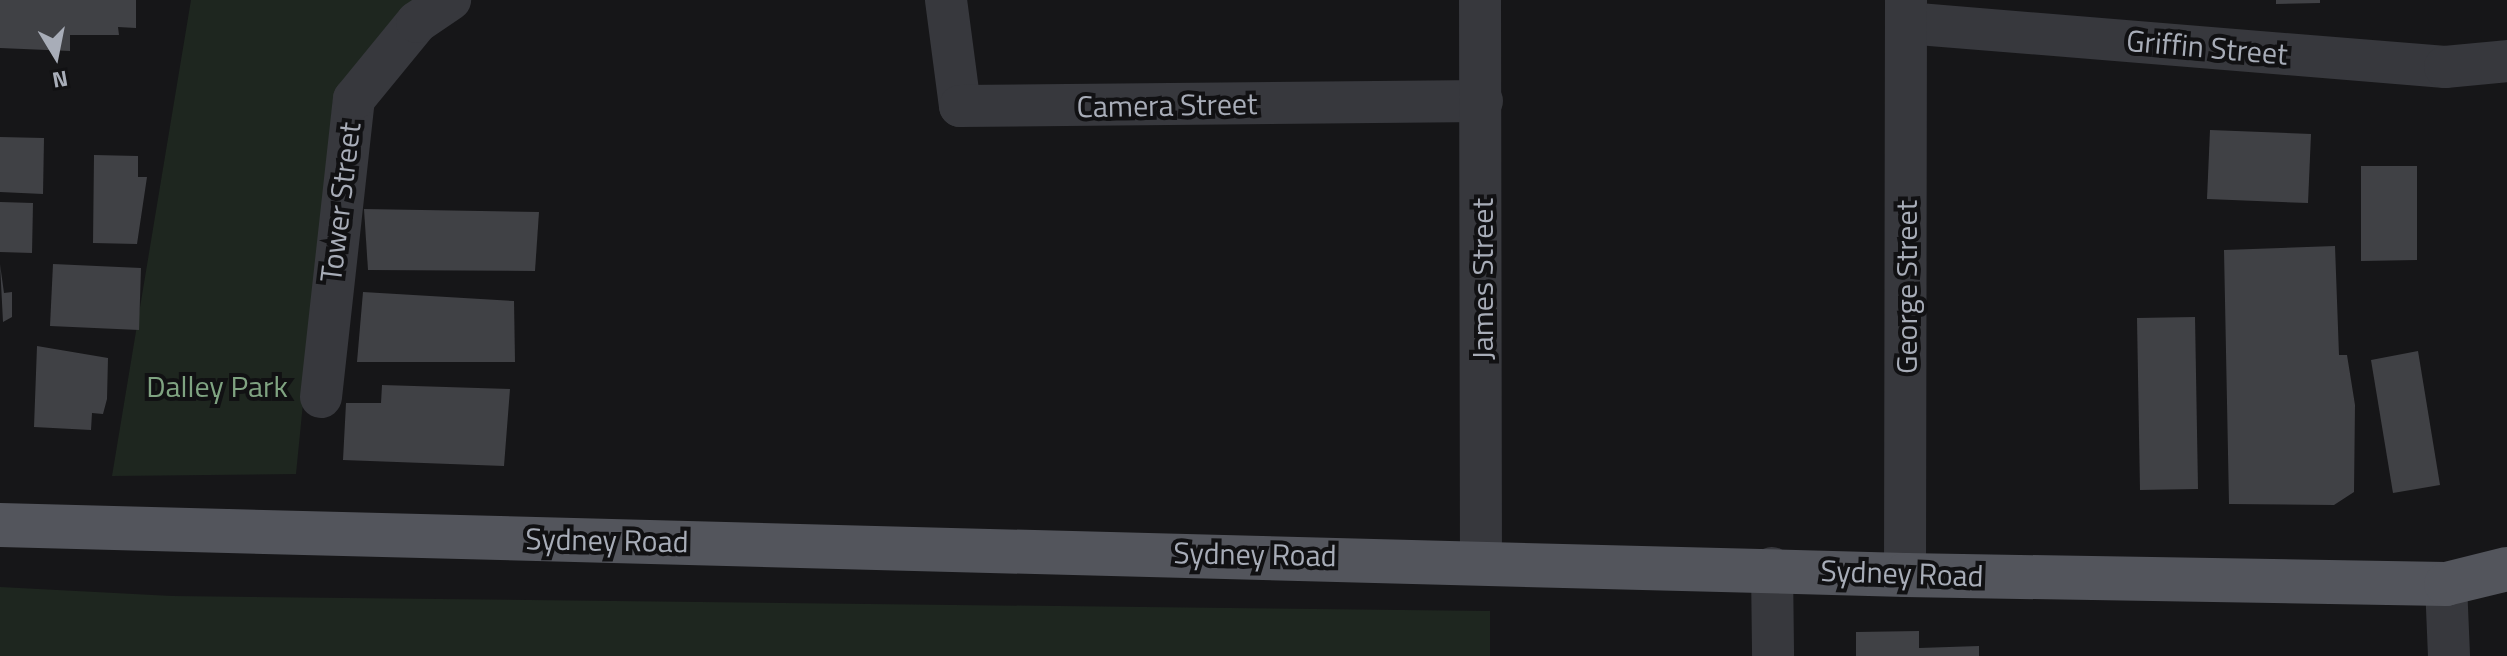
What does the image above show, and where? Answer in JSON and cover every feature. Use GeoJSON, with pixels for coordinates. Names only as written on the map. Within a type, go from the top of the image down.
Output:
{"type":"FeatureCollection","features":[{"type":"Feature","properties":{"kind":"main road","name":"Sydney Road"},"geometry":{"type":"LineString","coordinates":[[0,525],[1481,559],[1905,575],[2446,584],[2507,569]]}},
{"type":"Feature","properties":{"kind":"street","name":"Tower Street"},"geometry":{"type":"LineString","coordinates":[[321,397],[354,99],[417,22],[450,0]]}},
{"type":"Feature","properties":{"kind":"street","name":"Camera Street"},"geometry":{"type":"LineString","coordinates":[[946,0],[960,106],[1482,101]]}},
{"type":"Feature","properties":{"kind":"street","name":"James Street"},"geometry":{"type":"LineString","coordinates":[[1480,0],[1481,559]]}},
{"type":"Feature","properties":{"kind":"street","name":"Griffin Street"},"geometry":{"type":"LineString","coordinates":[[1906,12],[2445,67],[2507,61]]}},
{"type":"Feature","properties":{"kind":"street","name":"George Street"},"geometry":{"type":"LineString","coordinates":[[1905,575],[1906,12]]}},
{"type":"Feature","properties":{"kind":"street"},"geometry":{"type":"LineString","coordinates":[[1772,568],[1773,656]]}},
{"type":"Feature","properties":{"kind":"street"},"geometry":{"type":"LineString","coordinates":[[2446,584],[2449,656]]}},
{"type":"Feature","properties":{"kind":"green space","name":"Dalley Park"},"geometry":{"type":"Polygon","coordinates":[[[191,0],[416,0],[333,101],[296,474],[112,476],[191,0]]]}},
{"type":"Feature","properties":{"kind":"green space"},"geometry":{"type":"Polygon","coordinates":[[[0,587],[172,596],[1490,611],[1490,656],[0,656],[0,587]]]}},
{"type":"Feature","properties":{"kind":"building"},"geometry":{"type":"Polygon","coordinates":[[[0,0],[136,0],[136,28],[118,27],[119,35],[70,35],[70,51],[0,48],[0,0]]]}},
{"type":"Feature","properties":{"kind":"building"},"geometry":{"type":"Polygon","coordinates":[[[2276,0],[2320,0],[2320,3],[2276,4],[2276,0]]]}},
{"type":"Feature","properties":{"kind":"building"},"geometry":{"type":"Polygon","coordinates":[[[2210,130],[2311,134],[2308,203],[2207,199],[2210,130]]]}},
{"type":"Feature","properties":{"kind":"building"},"geometry":{"type":"Polygon","coordinates":[[[0,137],[44,138],[43,194],[0,192],[0,137]]]}},
{"type":"Feature","properties":{"kind":"building"},"geometry":{"type":"Polygon","coordinates":[[[94,155],[138,156],[138,177],[147,177],[137,244],[93,243],[94,155]]]}},
{"type":"Feature","properties":{"kind":"building"},"geometry":{"type":"Polygon","coordinates":[[[2361,166],[2417,166],[2417,260],[2361,261],[2361,166]]]}},
{"type":"Feature","properties":{"kind":"building"},"geometry":{"type":"Polygon","coordinates":[[[0,202],[33,203],[32,253],[0,252],[0,202]]]}},
{"type":"Feature","properties":{"kind":"building"},"geometry":{"type":"Polygon","coordinates":[[[364,209],[539,212],[535,271],[368,270],[364,209]]]}},
{"type":"Feature","properties":{"kind":"building"},"geometry":{"type":"Polygon","coordinates":[[[2335,246],[2339,355],[2347,355],[2355,405],[2354,492],[2334,505],[2229,504],[2224,250],[2335,246]]]}},
{"type":"Feature","properties":{"kind":"building"},"geometry":{"type":"Polygon","coordinates":[[[0,264],[4,293],[12,292],[12,317],[3,322],[0,264]]]}},
{"type":"Feature","properties":{"kind":"building"},"geometry":{"type":"Polygon","coordinates":[[[53,264],[141,268],[139,330],[50,326],[53,264]]]}},
{"type":"Feature","properties":{"kind":"building"},"geometry":{"type":"Polygon","coordinates":[[[363,292],[514,301],[515,362],[357,362],[363,292]]]}},
{"type":"Feature","properties":{"kind":"building"},"geometry":{"type":"Polygon","coordinates":[[[2195,317],[2198,489],[2140,490],[2137,318],[2195,317]]]}},
{"type":"Feature","properties":{"kind":"building"},"geometry":{"type":"Polygon","coordinates":[[[37,346],[108,358],[107,399],[103,414],[92,413],[91,430],[34,427],[37,346]]]}},
{"type":"Feature","properties":{"kind":"building"},"geometry":{"type":"Polygon","coordinates":[[[2418,351],[2440,485],[2393,493],[2371,360],[2418,351]]]}},
{"type":"Feature","properties":{"kind":"building"},"geometry":{"type":"Polygon","coordinates":[[[382,385],[510,389],[504,466],[343,460],[346,403],[381,403],[382,385]]]}},
{"type":"Feature","properties":{"kind":"building"},"geometry":{"type":"Polygon","coordinates":[[[1919,631],[1919,648],[1979,646],[1979,656],[1856,656],[1856,632],[1919,631]]]}}]}
